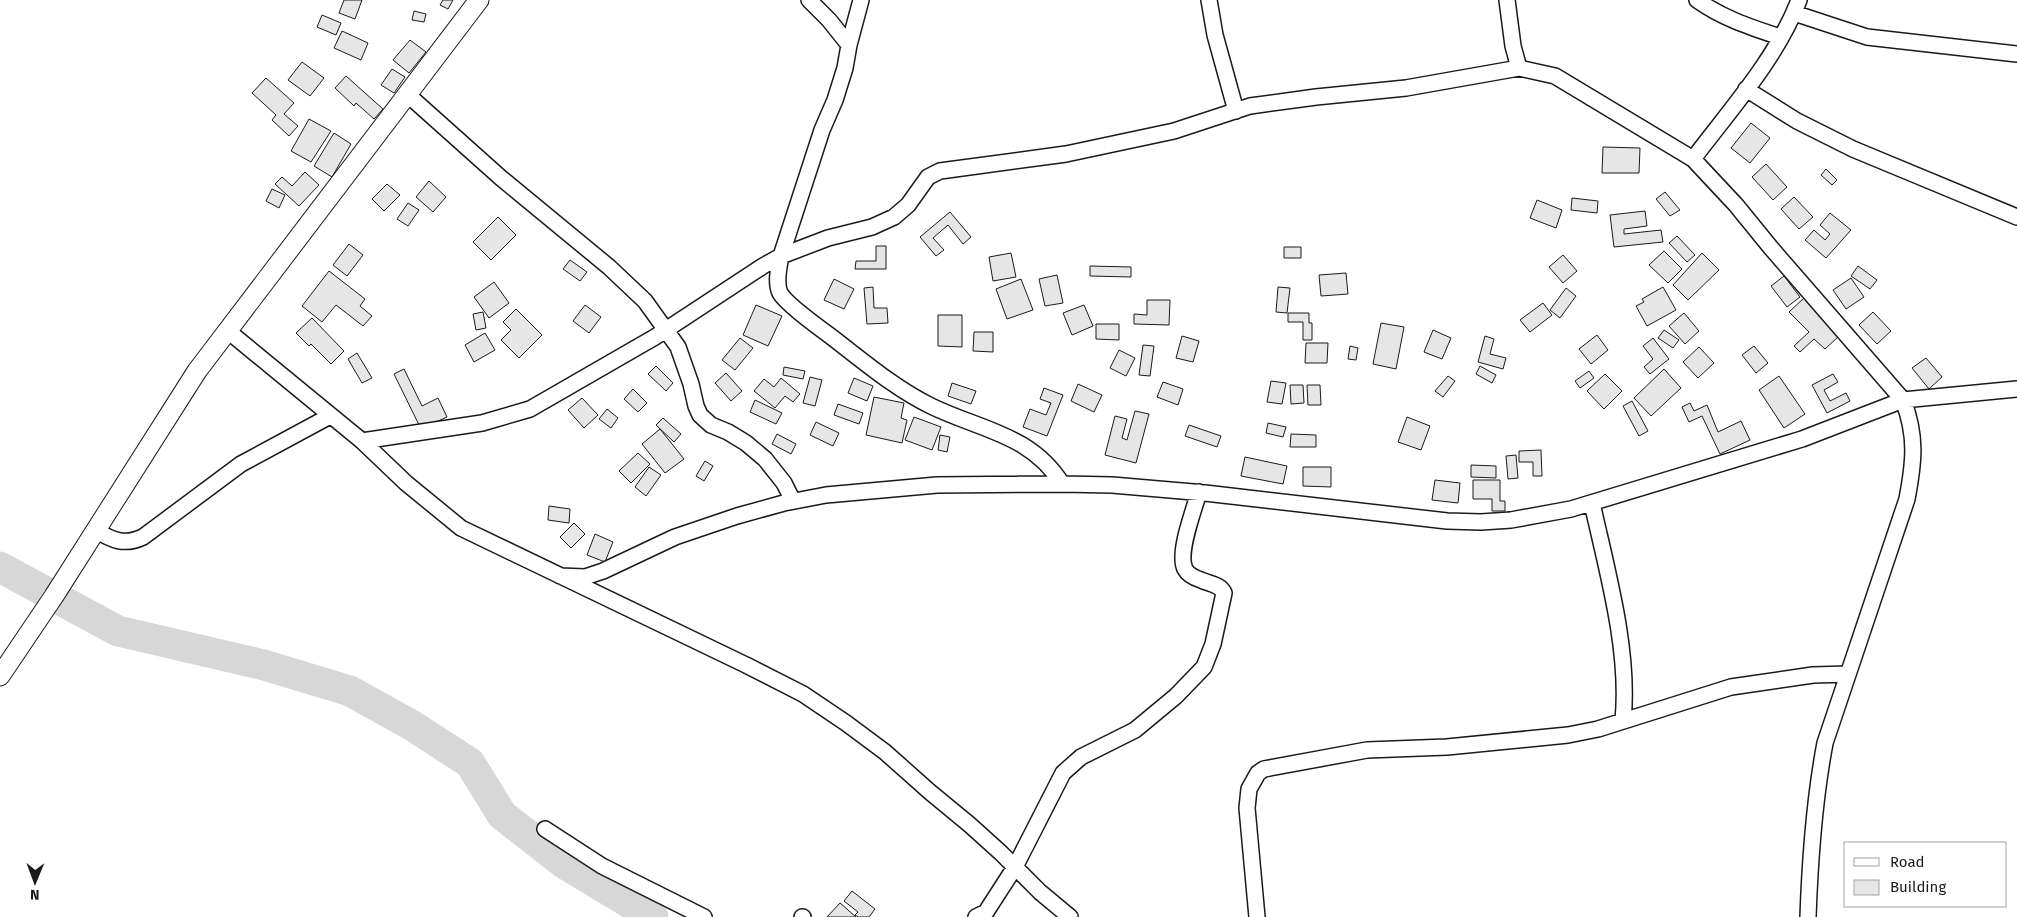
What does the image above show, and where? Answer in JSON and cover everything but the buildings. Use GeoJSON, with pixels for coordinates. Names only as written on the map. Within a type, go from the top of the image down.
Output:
{"type":"FeatureCollection","features":[{"type":"Feature","properties":{"kind":"street"},"geometry":{"type":"LineString","coordinates":[[0,676],[197,372],[479,0]]}},
{"type":"Feature","properties":{"kind":"street"},"geometry":{"type":"LineString","coordinates":[[809,0],[829,20],[849,45]]}},
{"type":"Feature","properties":{"kind":"street"},"geometry":{"type":"LineString","coordinates":[[861,0],[840,84],[822,130],[781,256],[778,276],[781,294],[811,321],[884,379],[932,406],[1001,433],[1038,454],[1053,469],[1062,484]]}},
{"type":"Feature","properties":{"kind":"street"},"geometry":{"type":"LineString","coordinates":[[1209,0],[1215,35],[1236,111]]}},
{"type":"Feature","properties":{"kind":"street"},"geometry":{"type":"LineString","coordinates":[[1507,0],[1513,46],[1519,68]]}},
{"type":"Feature","properties":{"kind":"street"},"geometry":{"type":"LineString","coordinates":[[1697,0],[1711,10],[1743,25],[1780,36]]}},
{"type":"Feature","properties":{"kind":"street"},"geometry":{"type":"LineString","coordinates":[[1693,159],[1746,89],[1797,6],[1867,37],[2017,54]]}},
{"type":"Feature","properties":{"kind":"street"},"geometry":{"type":"LineString","coordinates":[[362,441],[482,422],[530,409],[599,370],[781,256],[828,238],[872,227],[894,217],[908,205],[928,177],[940,171],[1066,154],[1174,131],[1250,106],[1406,88],[1519,68],[1555,76],[1693,159],[1736,205],[1903,400],[1910,418],[1913,440],[1913,466],[1907,499],[1825,743],[1818,781],[1811,851],[1808,917]]}},
{"type":"Feature","properties":{"kind":"street"},"geometry":{"type":"LineString","coordinates":[[1746,89],[1797,121],[1853,149],[2017,217]]}},
{"type":"Feature","properties":{"kind":"street"},"geometry":{"type":"LineString","coordinates":[[407,94],[501,178],[609,267],[645,301],[678,347],[700,415],[710,424],[746,442],[765,459],[784,483],[793,501]]}},
{"type":"Feature","properties":{"kind":"street"},"geometry":{"type":"LineString","coordinates":[[228,331],[362,441],[406,483],[461,528],[803,694],[885,752],[983,836],[1040,892],[1070,917]]}},
{"type":"Feature","properties":{"kind":"street"},"geometry":{"type":"LineString","coordinates":[[560,576],[585,577],[603,571],[674,537],[737,516],[793,501],[826,495],[937,485],[1112,485],[1199,492],[1447,521],[1481,522],[1511,520],[1543,515],[1592,503],[1802,439],[1903,400],[2017,389]]}},
{"type":"Feature","properties":{"kind":"street"},"geometry":{"type":"LineString","coordinates":[[95,530],[116,541],[134,541],[143,537],[241,464],[330,416]]}},
{"type":"Feature","properties":{"kind":"street"},"geometry":{"type":"LineString","coordinates":[[976,917],[986,912],[1015,867],[1040,821],[1058,781],[1070,765],[1095,749],[1135,730],[1176,696],[1204,666],[1215,635],[1224,593],[1222,588],[1217,585],[1192,577],[1185,571],[1183,564],[1185,543],[1199,492]]}},
{"type":"Feature","properties":{"kind":"street"},"geometry":{"type":"LineString","coordinates":[[1592,503],[1619,635],[1625,696],[1623,720]]}},
{"type":"Feature","properties":{"kind":"street"},"geometry":{"type":"LineString","coordinates":[[1257,917],[1247,808],[1249,789],[1258,772],[1367,750],[1447,747],[1528,740],[1598,729],[1623,720],[1664,710],[1732,687],[1813,675],[1848,674]]}},
{"type":"Feature","properties":{"kind":"street"},"geometry":{"type":"LineString","coordinates":[[545,829],[602,866],[704,917]]}},
{"type":"Feature","properties":{"kind":"waterway"},"geometry":{"type":"LineString","coordinates":[[0,567],[118,631],[264,665],[350,691],[413,726],[470,763],[502,815],[565,864],[653,917]]}}]}
